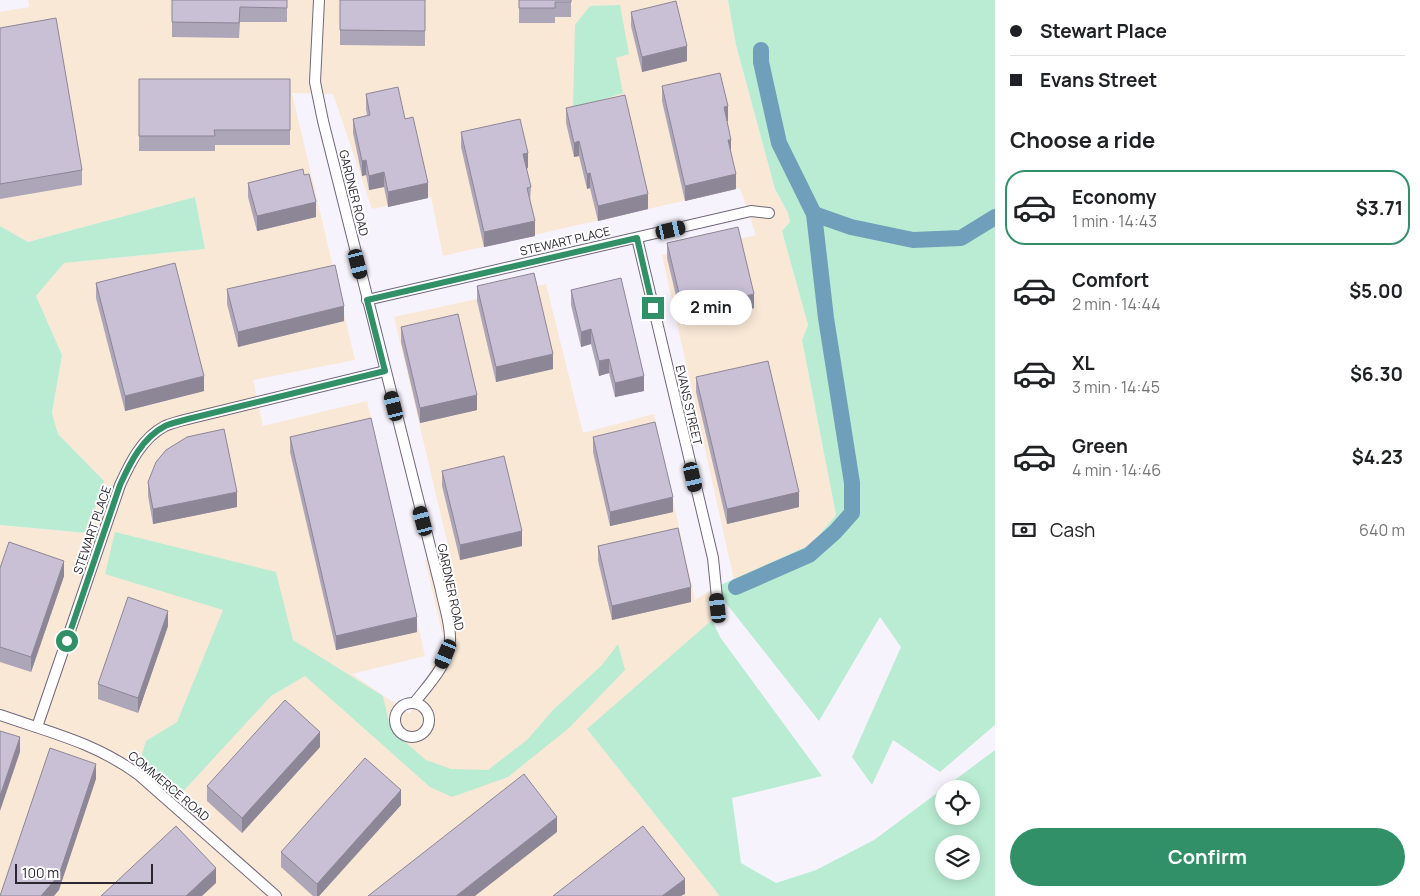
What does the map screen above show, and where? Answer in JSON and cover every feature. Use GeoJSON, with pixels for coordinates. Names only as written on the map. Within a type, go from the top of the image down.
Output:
{"type":"FeatureCollection","features":[{"type":"Feature","properties":{"kind":"street","name":"GARDNER ROAD"},"geometry":{"type":"LineString","coordinates":[[319,0],[315,82],[323,121],[449,628],[450,641],[440,669],[415,702]]}},
{"type":"Feature","properties":{"kind":"street","name":"STEWART PLACE"},"geometry":{"type":"LineString","coordinates":[[367,300],[751,211],[769,213]]}},
{"type":"Feature","properties":{"kind":"street","name":"EVANS STREET"},"geometry":{"type":"LineString","coordinates":[[637,238],[713,558],[718,608]]}},
{"type":"Feature","properties":{"kind":"street","name":"STEWART PLACE"},"geometry":{"type":"LineString","coordinates":[[37,727],[120,485],[130,464],[149,439],[164,427],[188,419],[385,371]]}},
{"type":"Feature","properties":{"kind":"street","name":"COMMERCE ROAD"},"geometry":{"type":"LineString","coordinates":[[0,715],[91,746],[120,761],[139,775],[276,896]]}},
{"type":"Feature","properties":{"kind":"shaded area"},"geometry":{"type":"Polygon","coordinates":[[[28,0],[728,0],[736,45],[775,189],[788,213],[790,222],[782,231],[808,325],[802,340],[836,515],[812,544],[734,580],[662,255],[756,235],[740,188],[443,256],[431,197],[372,209],[333,94],[292,93],[355,360],[253,380],[263,426],[367,401],[425,656],[352,674],[410,714],[444,641],[425,560],[450,554],[394,317],[546,284],[583,433],[654,414],[695,600],[714,588],[712,620],[588,730],[718,896],[0,896],[0,525],[87,533],[104,481],[58,434],[52,413],[62,355],[36,296],[64,263],[205,249],[195,197],[28,242],[0,226],[0,12],[29,7],[28,0]]]}},
{"type":"Feature","properties":{"kind":"green space"},"geometry":{"type":"Polygon","coordinates":[[[728,0],[995,0],[995,725],[940,772],[893,740],[872,785],[852,757],[901,647],[880,617],[819,721],[714,588],[812,544],[836,515],[802,340],[808,325],[782,231],[790,222],[788,213],[775,189],[736,45],[728,0]]]}},
{"type":"Feature","properties":{"kind":"green space"},"geometry":{"type":"Polygon","coordinates":[[[620,5],[629,54],[616,58],[623,93],[573,109],[575,25],[590,6],[620,5]]]}},
{"type":"Feature","properties":{"kind":"green space"},"geometry":{"type":"Polygon","coordinates":[[[195,197],[205,249],[64,263],[36,296],[62,355],[52,413],[58,434],[104,481],[87,533],[0,525],[0,226],[28,242],[195,197]]]}},
{"type":"Feature","properties":{"kind":"green space"},"geometry":{"type":"Polygon","coordinates":[[[115,532],[276,572],[293,640],[383,696],[391,730],[426,760],[451,769],[488,770],[527,740],[553,710],[602,665],[618,644],[625,670],[569,728],[508,777],[452,797],[430,787],[305,676],[271,696],[178,797],[139,764],[146,741],[177,722],[223,610],[105,574],[115,532]]]}},
{"type":"Feature","properties":{"kind":"green space"},"geometry":{"type":"Polygon","coordinates":[[[712,620],[720,637],[822,776],[732,798],[741,863],[776,883],[816,870],[874,840],[935,795],[935,825],[980,825],[980,780],[955,780],[995,750],[995,896],[719,895],[587,729],[712,620]]]}},
{"type":"Feature","properties":{"kind":"building"},"geometry":{"type":"Polygon","coordinates":[[[172,0],[287,0],[287,8],[240,7],[239,23],[172,22],[172,0]]]}},
{"type":"Feature","properties":{"kind":"building"},"geometry":{"type":"Polygon","coordinates":[[[340,0],[425,0],[425,31],[340,30],[340,0]]]}},
{"type":"Feature","properties":{"kind":"building"},"geometry":{"type":"Polygon","coordinates":[[[519,0],[571,0],[571,2],[555,2],[555,8],[519,8],[519,0]]]}},
{"type":"Feature","properties":{"kind":"building"},"geometry":{"type":"Polygon","coordinates":[[[676,1],[687,46],[642,57],[631,12],[676,1]]]}},
{"type":"Feature","properties":{"kind":"building"},"geometry":{"type":"Polygon","coordinates":[[[56,18],[82,170],[0,184],[0,28],[56,18]]]}},
{"type":"Feature","properties":{"kind":"building"},"geometry":{"type":"Polygon","coordinates":[[[720,73],[728,106],[724,107],[731,140],[728,140],[736,174],[685,186],[662,86],[720,73]]]}},
{"type":"Feature","properties":{"kind":"building"},"geometry":{"type":"Polygon","coordinates":[[[139,79],[290,79],[290,130],[214,130],[215,136],[139,136],[139,79]]]}},
{"type":"Feature","properties":{"kind":"building"},"geometry":{"type":"Polygon","coordinates":[[[398,87],[405,119],[413,117],[428,183],[388,192],[384,172],[369,176],[366,160],[362,161],[353,119],[370,115],[366,94],[398,87]]]}},
{"type":"Feature","properties":{"kind":"building"},"geometry":{"type":"Polygon","coordinates":[[[625,95],[648,194],[598,206],[590,173],[587,174],[579,141],[574,143],[566,108],[625,95]]]}},
{"type":"Feature","properties":{"kind":"building"},"geometry":{"type":"Polygon","coordinates":[[[520,119],[528,153],[523,154],[531,187],[527,188],[535,221],[484,232],[461,132],[520,119]]]}},
{"type":"Feature","properties":{"kind":"building"},"geometry":{"type":"Polygon","coordinates":[[[303,169],[304,175],[309,174],[316,202],[257,216],[248,183],[303,169]]]}},
{"type":"Feature","properties":{"kind":"building"},"geometry":{"type":"Polygon","coordinates":[[[738,227],[754,294],[683,310],[667,243],[738,227]]]}},
{"type":"Feature","properties":{"kind":"building"},"geometry":{"type":"Polygon","coordinates":[[[175,263],[204,376],[125,396],[96,283],[175,263]]]}},
{"type":"Feature","properties":{"kind":"building"},"geometry":{"type":"Polygon","coordinates":[[[335,265],[344,306],[238,332],[227,289],[335,265]]]}},
{"type":"Feature","properties":{"kind":"building"},"geometry":{"type":"Polygon","coordinates":[[[534,273],[553,354],[496,367],[477,286],[534,273]]]}},
{"type":"Feature","properties":{"kind":"building"},"geometry":{"type":"Polygon","coordinates":[[[621,278],[644,376],[615,383],[609,359],[599,361],[591,329],[581,332],[571,290],[621,278]]]}},
{"type":"Feature","properties":{"kind":"building"},"geometry":{"type":"Polygon","coordinates":[[[458,314],[477,395],[420,408],[401,327],[458,314]]]}},
{"type":"Feature","properties":{"kind":"building"},"geometry":{"type":"Polygon","coordinates":[[[768,361],[799,492],[727,509],[696,377],[768,361]]]}},
{"type":"Feature","properties":{"kind":"building"},"geometry":{"type":"Polygon","coordinates":[[[371,418],[417,617],[336,636],[290,437],[371,418]]]}},
{"type":"Feature","properties":{"kind":"building"},"geometry":{"type":"Polygon","coordinates":[[[655,422],[673,497],[610,512],[593,437],[655,422]]]}},
{"type":"Feature","properties":{"kind":"building"},"geometry":{"type":"Polygon","coordinates":[[[224,429],[237,492],[153,509],[148,482],[156,462],[166,450],[187,437],[224,429]]]}},
{"type":"Feature","properties":{"kind":"building"},"geometry":{"type":"Polygon","coordinates":[[[504,456],[522,531],[460,545],[442,471],[504,456]]]}},
{"type":"Feature","properties":{"kind":"building"},"geometry":{"type":"Polygon","coordinates":[[[678,528],[691,587],[612,606],[598,546],[678,528]]]}},
{"type":"Feature","properties":{"kind":"building"},"geometry":{"type":"Polygon","coordinates":[[[9,542],[64,561],[31,657],[0,647],[0,568],[9,542]]]}},
{"type":"Feature","properties":{"kind":"building"},"geometry":{"type":"Polygon","coordinates":[[[128,597],[168,611],[138,698],[98,684],[128,597]]]}},
{"type":"Feature","properties":{"kind":"building"},"geometry":{"type":"Polygon","coordinates":[[[285,700],[320,732],[242,818],[207,786],[285,700]]]}},
{"type":"Feature","properties":{"kind":"building"},"geometry":{"type":"Polygon","coordinates":[[[0,731],[20,737],[0,796],[0,731]]]}},
{"type":"Feature","properties":{"kind":"building"},"geometry":{"type":"Polygon","coordinates":[[[50,748],[96,764],[59,875],[41,896],[0,896],[50,748]]]}},
{"type":"Feature","properties":{"kind":"building"},"geometry":{"type":"Polygon","coordinates":[[[365,758],[401,790],[317,884],[281,852],[365,758]]]}},
{"type":"Feature","properties":{"kind":"building"},"geometry":{"type":"Polygon","coordinates":[[[524,774],[557,817],[456,896],[368,896],[524,774]]]}},
{"type":"Feature","properties":{"kind":"building"},"geometry":{"type":"Polygon","coordinates":[[[176,826],[216,868],[186,896],[101,896],[176,826]]]}},
{"type":"Feature","properties":{"kind":"building"},"geometry":{"type":"Polygon","coordinates":[[[643,826],[685,879],[662,896],[553,896],[643,826]]]}},
{"type":"Feature","properties":{"kind":"waterway"},"geometry":{"type":"LineString","coordinates":[[761,50],[761,62],[779,143],[814,214]]}},
{"type":"Feature","properties":{"kind":"waterway"},"geometry":{"type":"LineString","coordinates":[[736,587],[809,555],[835,532],[852,513],[852,483],[826,318],[814,214],[851,227],[913,240],[961,238],[995,217]]}},
{"type":"Feature","properties":{"kind":"route"},"geometry":{"type":"LineString","coordinates":[[67,641],[120,485],[140,449],[164,427],[188,419],[385,371],[367,300],[637,238],[653,308]]}}]}
